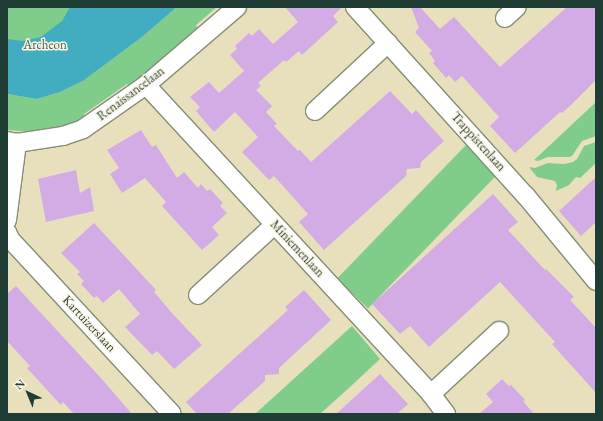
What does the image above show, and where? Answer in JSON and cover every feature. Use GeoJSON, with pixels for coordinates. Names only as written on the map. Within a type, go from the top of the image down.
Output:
{"type":"FeatureCollection","features":[{"type":"Feature","properties":{"kind":"street","name":"Renaissancelaan"},"geometry":{"type":"LineString","coordinates":[[12,142],[63,136],[83,129],[146,85],[236,7]]}},
{"type":"Feature","properties":{"kind":"street","name":"Trappistenlaan"},"geometry":{"type":"LineString","coordinates":[[355,7],[526,196],[596,281]]}},
{"type":"Feature","properties":{"kind":"street"},"geometry":{"type":"LineString","coordinates":[[315,111],[388,43]]}},
{"type":"Feature","properties":{"kind":"street","name":"Miniemenlaan"},"geometry":{"type":"LineString","coordinates":[[146,85],[431,394],[446,414]]}},
{"type":"Feature","properties":{"kind":"street"},"geometry":{"type":"LineString","coordinates":[[7,220],[12,142]]}},
{"type":"Feature","properties":{"kind":"street"},"geometry":{"type":"LineString","coordinates":[[198,295],[274,225]]}},
{"type":"Feature","properties":{"kind":"street","name":"Kartuizerslaan"},"geometry":{"type":"LineString","coordinates":[[7,232],[10,239],[172,414]]}},
{"type":"Feature","properties":{"kind":"street"},"geometry":{"type":"LineString","coordinates":[[431,394],[499,331]]}},
{"type":"Feature","properties":{"kind":"green space","name":"Archeon"},"geometry":{"type":"Polygon","coordinates":[[[7,7],[143,7],[7,87],[7,7]]]}},
{"type":"Feature","properties":{"kind":"green space"},"geometry":{"type":"Polygon","coordinates":[[[177,7],[217,7],[196,25],[198,30],[131,87],[127,84],[84,114],[86,118],[75,125],[34,132],[7,130],[7,94],[37,99],[60,92],[83,81],[142,37],[177,7]]]}},
{"type":"Feature","properties":{"kind":"green space"},"geometry":{"type":"Polygon","coordinates":[[[596,102],[596,136],[582,141],[572,156],[548,157],[538,161],[534,160],[596,102]]]}},
{"type":"Feature","properties":{"kind":"green space"},"geometry":{"type":"Polygon","coordinates":[[[596,142],[596,163],[580,178],[576,177],[569,185],[556,191],[557,185],[555,181],[537,177],[529,167],[535,168],[548,163],[564,164],[573,162],[577,159],[584,146],[596,142]]]}},
{"type":"Feature","properties":{"kind":"green space"},"geometry":{"type":"Polygon","coordinates":[[[467,144],[498,174],[368,308],[337,279],[467,144]]]}},
{"type":"Feature","properties":{"kind":"green space"},"geometry":{"type":"Polygon","coordinates":[[[352,326],[380,359],[350,387],[320,414],[255,414],[352,326]]]}},
{"type":"Feature","properties":{"kind":"water","name":"Archeon"},"geometry":{"type":"Polygon","coordinates":[[[70,7],[177,7],[142,37],[83,81],[60,92],[37,99],[7,94],[7,39],[23,41],[41,37],[62,21],[70,7]]]}},
{"type":"Feature","properties":{"kind":"building"},"geometry":{"type":"Polygon","coordinates":[[[285,7],[342,7],[333,16],[338,22],[302,55],[299,51],[286,62],[284,60],[258,83],[261,86],[256,90],[272,106],[266,112],[277,124],[274,126],[311,162],[390,91],[412,114],[416,110],[444,141],[421,162],[420,168],[407,169],[406,176],[324,250],[299,222],[308,214],[274,176],[269,180],[242,152],[258,137],[235,112],[214,132],[196,111],[200,107],[190,97],[209,82],[219,93],[244,71],[230,55],[237,49],[235,46],[249,33],[252,36],[259,29],[273,44],[298,22],[285,7]]]}},
{"type":"Feature","properties":{"kind":"building"},"geometry":{"type":"Polygon","coordinates":[[[411,7],[420,7],[440,29],[454,17],[500,67],[567,7],[596,7],[596,80],[571,105],[562,113],[560,112],[515,153],[490,126],[499,117],[462,76],[455,82],[449,75],[446,78],[433,63],[435,61],[429,53],[432,51],[415,32],[419,28],[411,7]]]}},
{"type":"Feature","properties":{"kind":"building"},"geometry":{"type":"Polygon","coordinates":[[[141,130],[152,147],[156,145],[177,178],[184,172],[198,188],[201,184],[207,191],[210,189],[223,203],[220,206],[227,213],[212,227],[219,235],[202,250],[162,206],[166,202],[145,178],[122,193],[110,174],[119,168],[107,150],[141,130]]]}},
{"type":"Feature","properties":{"kind":"building"},"geometry":{"type":"Polygon","coordinates":[[[76,170],[80,193],[90,187],[94,211],[46,222],[38,179],[76,170]]]}},
{"type":"Feature","properties":{"kind":"building"},"geometry":{"type":"Polygon","coordinates":[[[596,177],[596,222],[581,236],[559,211],[596,177]]]}},
{"type":"Feature","properties":{"kind":"building"},"geometry":{"type":"Polygon","coordinates":[[[493,194],[518,222],[508,230],[545,270],[546,269],[574,297],[570,300],[596,328],[596,393],[552,344],[555,342],[500,282],[429,347],[410,326],[400,334],[372,304],[493,194]]]}},
{"type":"Feature","properties":{"kind":"building"},"geometry":{"type":"Polygon","coordinates":[[[94,223],[156,290],[154,292],[202,345],[174,369],[157,351],[152,355],[125,327],[140,314],[119,289],[103,303],[97,296],[94,298],[81,284],[84,281],[77,274],[80,272],[61,253],[94,223]]]}},
{"type":"Feature","properties":{"kind":"building"},"geometry":{"type":"Polygon","coordinates":[[[16,286],[132,414],[74,414],[63,402],[61,405],[27,368],[30,366],[7,341],[7,294],[16,286]]]}},
{"type":"Feature","properties":{"kind":"building"},"geometry":{"type":"Polygon","coordinates":[[[304,290],[331,320],[279,368],[279,374],[265,375],[265,381],[228,414],[197,414],[186,402],[288,310],[285,307],[304,290]]]}},
{"type":"Feature","properties":{"kind":"building"},"geometry":{"type":"Polygon","coordinates":[[[380,374],[408,404],[397,414],[336,414],[380,374]]]}},
{"type":"Feature","properties":{"kind":"building"},"geometry":{"type":"Polygon","coordinates":[[[502,379],[509,386],[511,385],[525,400],[523,401],[534,414],[479,414],[493,402],[486,394],[502,379]]]}}]}
